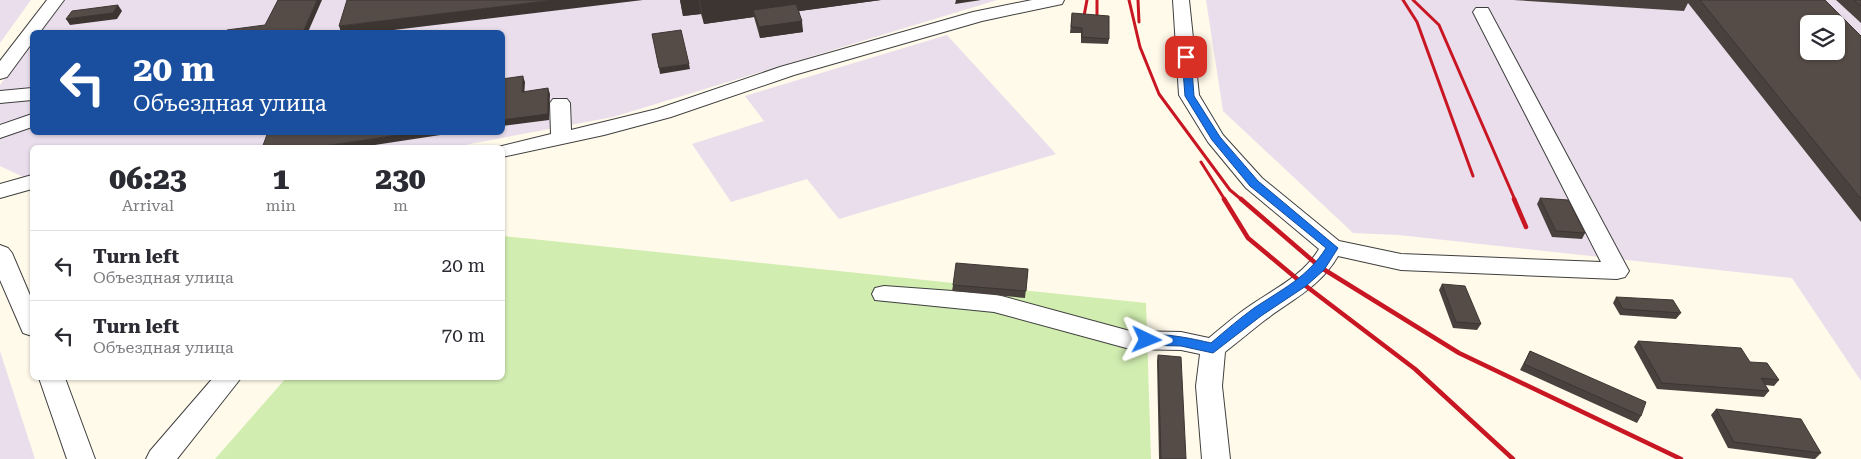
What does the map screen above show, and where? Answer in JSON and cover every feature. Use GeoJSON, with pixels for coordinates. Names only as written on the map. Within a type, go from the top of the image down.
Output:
{"type":"FeatureCollection","features":[{"type":"Feature","properties":{"kind":"street"},"geometry":{"type":"LineString","coordinates":[[505,150],[664,113],[817,55],[979,16],[1056,0]]}},
{"type":"Feature","properties":{"kind":"street"},"geometry":{"type":"LineString","coordinates":[[1181,0],[1190,96],[1216,138],[1254,184],[1332,248],[1401,262],[1617,271],[1482,12]]}},
{"type":"Feature","properties":{"kind":"street"},"geometry":{"type":"LineString","coordinates":[[31,30],[59,1]]}},
{"type":"Feature","properties":{"kind":"street"},"geometry":{"type":"LineString","coordinates":[[0,73],[8,54],[30,31]]}},
{"type":"Feature","properties":{"kind":"street"},"geometry":{"type":"LineString","coordinates":[[0,97],[30,94]]}},
{"type":"Feature","properties":{"kind":"street"},"geometry":{"type":"LineString","coordinates":[[560,103],[561,138]]}},
{"type":"Feature","properties":{"kind":"street"},"geometry":{"type":"LineString","coordinates":[[0,132],[30,121]]}},
{"type":"Feature","properties":{"kind":"street"},"geometry":{"type":"LineString","coordinates":[[0,191],[30,183]]}},
{"type":"Feature","properties":{"kind":"street"},"geometry":{"type":"LineString","coordinates":[[1216,459],[1209,386],[1213,348],[1257,313],[1302,283],[1320,267],[1332,248]]}},
{"type":"Feature","properties":{"kind":"street"},"geometry":{"type":"LineString","coordinates":[[0,253],[30,322]]}},
{"type":"Feature","properties":{"kind":"street"},"geometry":{"type":"LineString","coordinates":[[884,294],[994,303],[1130,340],[1181,341],[1213,348]]}},
{"type":"Feature","properties":{"kind":"street"},"geometry":{"type":"LineString","coordinates":[[53,380],[81,459]]}},
{"type":"Feature","properties":{"kind":"street"},"geometry":{"type":"LineString","coordinates":[[160,459],[226,380]]}},
{"type":"Feature","properties":{"kind":"shaded area"},"geometry":{"type":"Polygon","coordinates":[[[0,0],[31,0],[0,43],[0,0]]]}},
{"type":"Feature","properties":{"kind":"shaded area"},"geometry":{"type":"Polygon","coordinates":[[[65,0],[997,0],[613,117],[465,145],[30,145],[30,180],[0,166],[0,85],[30,45],[30,135],[505,135],[505,30],[42,30],[65,0]]]}},
{"type":"Feature","properties":{"kind":"shaded area"},"geometry":{"type":"Polygon","coordinates":[[[1206,0],[1861,0],[1861,381],[1792,278],[1399,235],[1353,233],[1223,111],[1206,0]]]}},
{"type":"Feature","properties":{"kind":"shaded area"},"geometry":{"type":"Polygon","coordinates":[[[947,35],[1056,154],[839,219],[807,179],[731,202],[692,144],[764,121],[745,96],[947,35]]]}},
{"type":"Feature","properties":{"kind":"shaded area"},"geometry":{"type":"Polygon","coordinates":[[[0,351],[35,459],[0,459],[0,351]]]}},
{"type":"Feature","properties":{"kind":"green space"},"geometry":{"type":"Polygon","coordinates":[[[505,236],[1146,303],[1151,459],[215,459],[284,380],[505,380],[505,236]]]}},
{"type":"Feature","properties":{"kind":"building"},"geometry":{"type":"Polygon","coordinates":[[[278,0],[317,0],[304,30],[227,30],[265,25],[278,0]]]}},
{"type":"Feature","properties":{"kind":"building"},"geometry":{"type":"Polygon","coordinates":[[[347,0],[554,0],[339,26],[347,0]]]}},
{"type":"Feature","properties":{"kind":"building"},"geometry":{"type":"Polygon","coordinates":[[[1700,0],[1825,0],[1840,15],[1800,15],[1800,60],[1845,60],[1845,20],[1861,36],[1861,199],[1700,0]]]}},
{"type":"Feature","properties":{"kind":"building"},"geometry":{"type":"Polygon","coordinates":[[[1854,0],[1861,0],[1861,6],[1854,0]]]}},
{"type":"Feature","properties":{"kind":"building"},"geometry":{"type":"Polygon","coordinates":[[[796,4],[802,21],[759,27],[753,10],[796,4]]]}},
{"type":"Feature","properties":{"kind":"building"},"geometry":{"type":"Polygon","coordinates":[[[118,5],[113,13],[66,19],[72,11],[118,5]]]}},
{"type":"Feature","properties":{"kind":"building"},"geometry":{"type":"Polygon","coordinates":[[[1072,13],[1109,16],[1109,39],[1082,37],[1082,28],[1071,27],[1072,13]]]}},
{"type":"Feature","properties":{"kind":"building"},"geometry":{"type":"Polygon","coordinates":[[[681,30],[689,64],[659,68],[652,34],[681,30]]]}},
{"type":"Feature","properties":{"kind":"building"},"geometry":{"type":"Polygon","coordinates":[[[523,76],[522,92],[548,88],[548,114],[505,120],[505,79],[523,76]]]}},
{"type":"Feature","properties":{"kind":"building"},"geometry":{"type":"Polygon","coordinates":[[[267,135],[397,135],[331,145],[263,145],[267,135]]]}},
{"type":"Feature","properties":{"kind":"building"},"geometry":{"type":"Polygon","coordinates":[[[1540,198],[1568,200],[1585,233],[1556,231],[1540,198]]]}},
{"type":"Feature","properties":{"kind":"building"},"geometry":{"type":"Polygon","coordinates":[[[956,263],[1028,269],[1026,291],[953,285],[956,263]]]}},
{"type":"Feature","properties":{"kind":"building"},"geometry":{"type":"Polygon","coordinates":[[[1442,284],[1465,286],[1481,324],[1456,322],[1442,284]]]}},
{"type":"Feature","properties":{"kind":"building"},"geometry":{"type":"Polygon","coordinates":[[[1616,297],[1673,300],[1681,313],[1623,309],[1616,297]]]}},
{"type":"Feature","properties":{"kind":"building"},"geometry":{"type":"Polygon","coordinates":[[[1638,341],[1741,348],[1750,362],[1767,363],[1779,380],[1761,378],[1769,391],[1662,383],[1638,341]]]}},
{"type":"Feature","properties":{"kind":"building"},"geometry":{"type":"Polygon","coordinates":[[[1530,351],[1646,402],[1641,416],[1524,364],[1530,351]]]}},
{"type":"Feature","properties":{"kind":"building"},"geometry":{"type":"Polygon","coordinates":[[[1158,355],[1181,357],[1186,459],[1161,459],[1158,355]]]}},
{"type":"Feature","properties":{"kind":"building"},"geometry":{"type":"Polygon","coordinates":[[[1716,409],[1801,419],[1821,453],[1734,442],[1716,409]]]}},
{"type":"Feature","properties":{"kind":"railway"},"geometry":{"type":"LineString","coordinates":[[1084,16],[1087,0]]}},
{"type":"Feature","properties":{"kind":"railway"},"geometry":{"type":"LineString","coordinates":[[1097,0],[1097,17]]}},
{"type":"Feature","properties":{"kind":"railway"},"geometry":{"type":"LineString","coordinates":[[1129,0],[1140,47],[1159,94],[1230,190],[1242,200]]}},
{"type":"Feature","properties":{"kind":"railway"},"geometry":{"type":"LineString","coordinates":[[1138,0],[1139,22]]}},
{"type":"Feature","properties":{"kind":"railway"},"geometry":{"type":"LineString","coordinates":[[1403,0],[1417,22],[1473,176]]}},
{"type":"Feature","properties":{"kind":"railway"},"geometry":{"type":"LineString","coordinates":[[1413,0],[1439,25],[1515,200]]}},
{"type":"Feature","properties":{"kind":"railway"},"geometry":{"type":"LineString","coordinates":[[1201,162],[1225,200]]}},
{"type":"Feature","properties":{"kind":"railway"},"geometry":{"type":"LineString","coordinates":[[1224,199],[1248,238],[1302,283],[1415,369],[1513,459]]}},
{"type":"Feature","properties":{"kind":"railway"},"geometry":{"type":"LineString","coordinates":[[1241,199],[1320,267],[1459,353],[1681,459]]}},
{"type":"Feature","properties":{"kind":"railway"},"geometry":{"type":"LineString","coordinates":[[1514,199],[1526,227]]}},
{"type":"Feature","properties":{"kind":"route"},"geometry":{"type":"LineString","coordinates":[[1147,340],[1181,341],[1213,348],[1257,313],[1302,283],[1320,267],[1332,248],[1254,184],[1216,138],[1190,96],[1186,57]]}}]}
